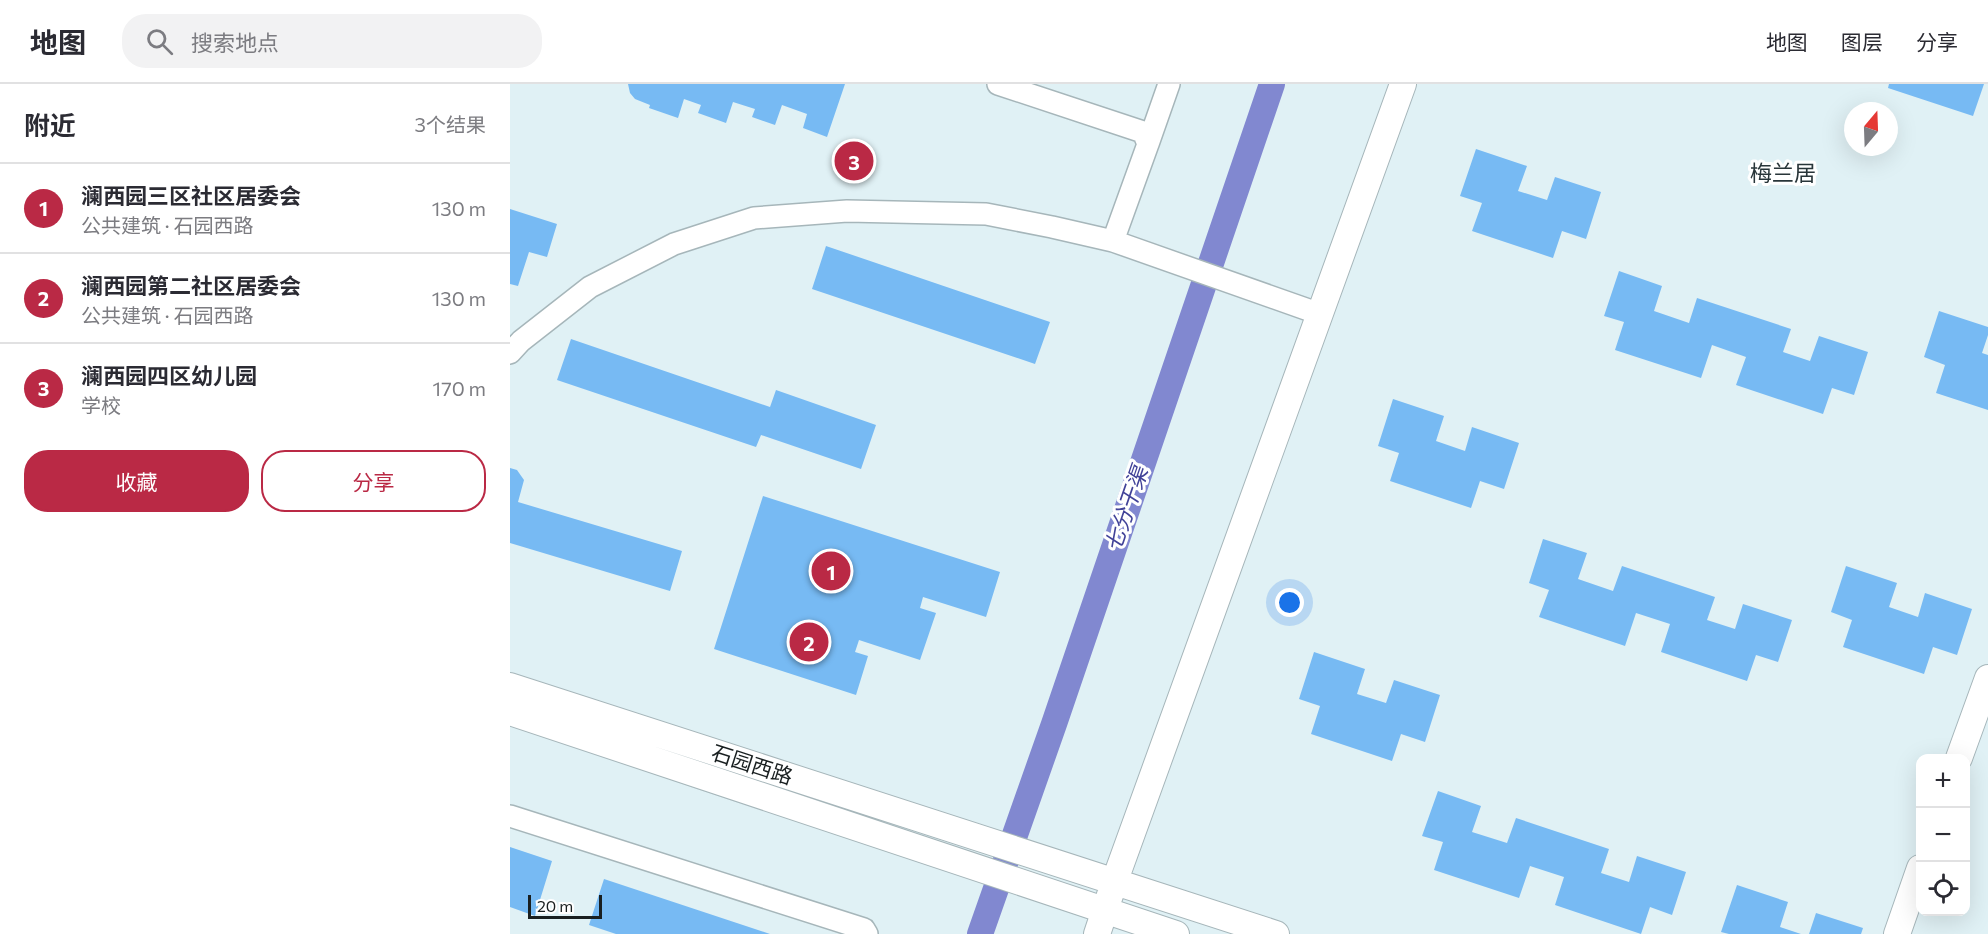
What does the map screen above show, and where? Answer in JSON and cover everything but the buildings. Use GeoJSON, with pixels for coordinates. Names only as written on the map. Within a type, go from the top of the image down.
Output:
{"type":"FeatureCollection","features":[{"type":"Feature","properties":{"kind":"street"},"geometry":{"type":"LineString","coordinates":[[998,84],[1143,132],[1148,144]]}},
{"type":"Feature","properties":{"kind":"street"},"geometry":{"type":"LineString","coordinates":[[1113,241],[1169,84]]}},
{"type":"Feature","properties":{"kind":"street"},"geometry":{"type":"LineString","coordinates":[[1176,934],[1101,923],[1403,84]]}},
{"type":"Feature","properties":{"kind":"street"},"geometry":{"type":"LineString","coordinates":[[510,353],[521,341],[590,287],[674,244],[754,218],[847,211],[986,214],[1113,241],[1320,314]]}},
{"type":"Feature","properties":{"kind":"street"},"geometry":{"type":"LineString","coordinates":[[1961,754],[1988,678]]}},
{"type":"Feature","properties":{"kind":"street","name":"石园西路"},"geometry":{"type":"LineString","coordinates":[[510,686],[1114,883]]}},
{"type":"Feature","properties":{"kind":"street","name":"石园西路"},"geometry":{"type":"LineString","coordinates":[[510,712],[1016,882],[1101,923]]}},
{"type":"Feature","properties":{"kind":"street"},"geometry":{"type":"LineString","coordinates":[[510,816],[864,929],[867,934]]}},
{"type":"Feature","properties":{"kind":"street"},"geometry":{"type":"LineString","coordinates":[[1897,934],[1916,879]]}},
{"type":"Feature","properties":{"kind":"street"},"geometry":{"type":"LineString","coordinates":[[1114,883],[1276,934]]}},
{"type":"Feature","properties":{"kind":"waterway","name":"七分干渠"},"geometry":{"type":"LineString","coordinates":[[980,934],[1272,84]]}},
{"type":"Feature","properties":{"kind":"place","name":"澜西园四区幼儿园"},"geometry":{"type":"Point","coordinates":[854,161]}},
{"type":"Feature","properties":{"kind":"place","name":"澜西园三区社区居委会"},"geometry":{"type":"Point","coordinates":[831,571]}},
{"type":"Feature","properties":{"kind":"place","name":"澜西园第二社区居委会"},"geometry":{"type":"Point","coordinates":[809,642]}},
{"type":"Feature","properties":{"kind":"district","name":"梅兰居"},"geometry":{"type":"Point","coordinates":[1783,173]}}]}
